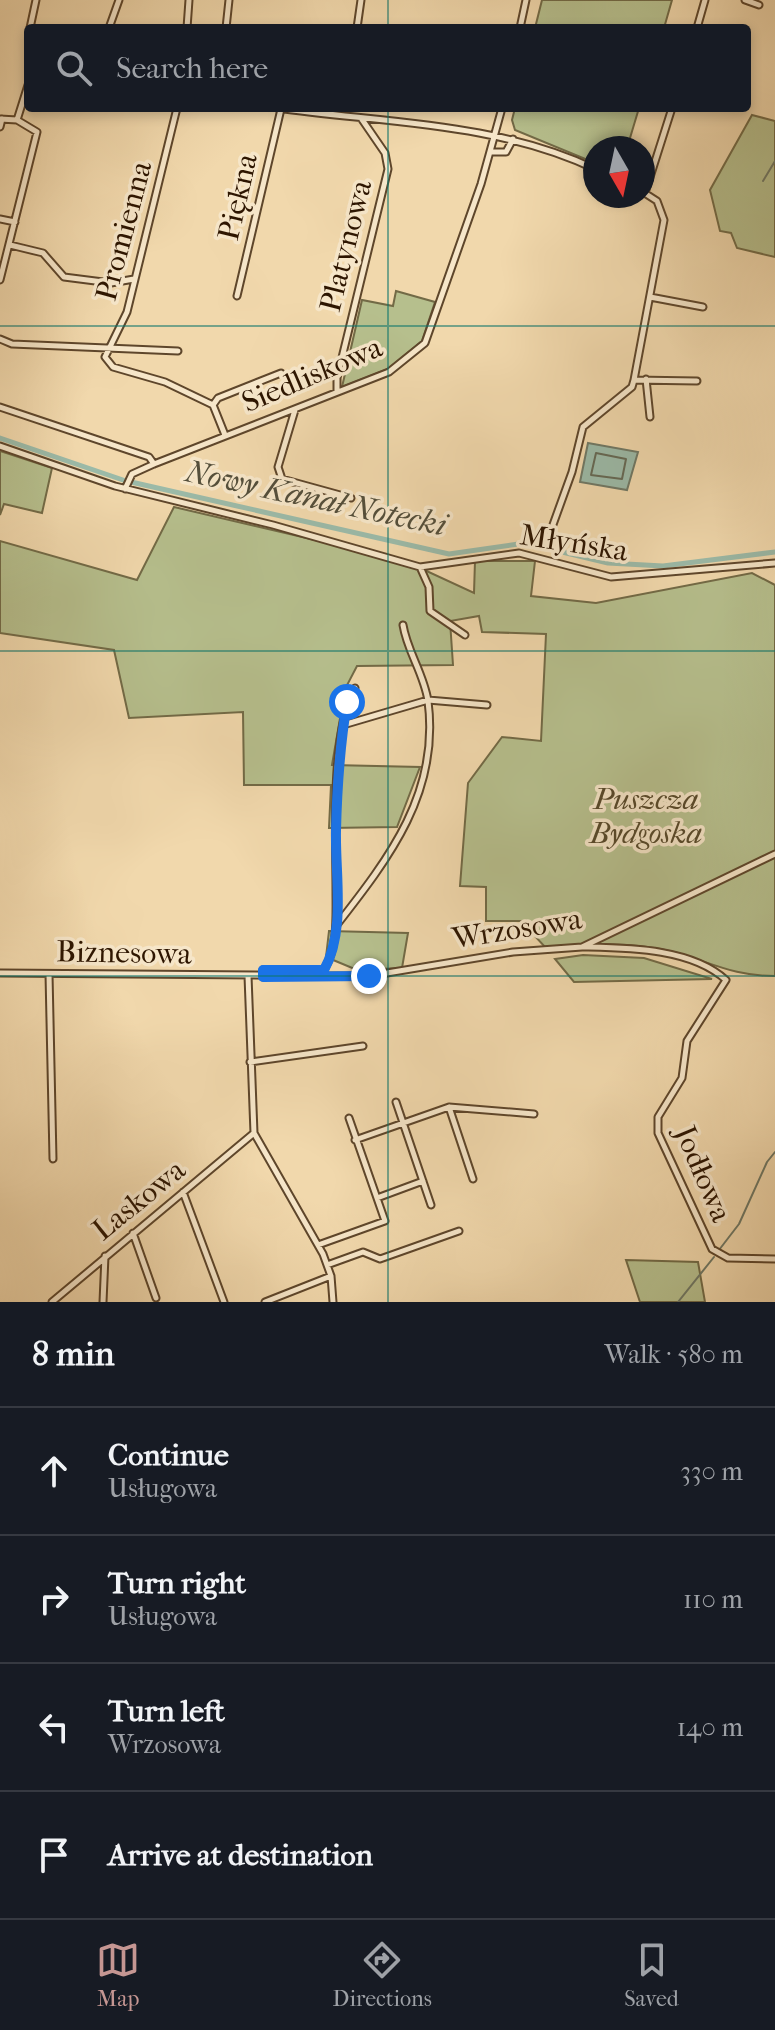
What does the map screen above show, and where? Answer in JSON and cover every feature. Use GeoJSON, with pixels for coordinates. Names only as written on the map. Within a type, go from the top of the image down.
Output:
{"type":"FeatureCollection","features":[{"type":"Feature","properties":{"kind":"street"},"geometry":{"type":"LineString","coordinates":[[31,24],[36,0]]}},
{"type":"Feature","properties":{"kind":"street"},"geometry":{"type":"LineString","coordinates":[[110,24],[119,0]]}},
{"type":"Feature","properties":{"kind":"street"},"geometry":{"type":"LineString","coordinates":[[187,24],[189,0]]}},
{"type":"Feature","properties":{"kind":"street"},"geometry":{"type":"LineString","coordinates":[[226,24],[229,0]]}},
{"type":"Feature","properties":{"kind":"street"},"geometry":{"type":"LineString","coordinates":[[358,24],[361,0]]}},
{"type":"Feature","properties":{"kind":"street"},"geometry":{"type":"LineString","coordinates":[[521,24],[526,0]]}},
{"type":"Feature","properties":{"kind":"street"},"geometry":{"type":"LineString","coordinates":[[698,24],[705,0]]}},
{"type":"Feature","properties":{"kind":"street"},"geometry":{"type":"LineString","coordinates":[[745,0],[759,5]]}},
{"type":"Feature","properties":{"kind":"street"},"geometry":{"type":"LineString","coordinates":[[17,120],[24,98]]}},
{"type":"Feature","properties":{"kind":"street","name":"Promienna"},"geometry":{"type":"LineString","coordinates":[[176,112],[127,312],[106,352],[106,361],[213,405]]}},
{"type":"Feature","properties":{"kind":"street","name":"Piękna"},"geometry":{"type":"LineString","coordinates":[[237,296],[278,112]]}},
{"type":"Feature","properties":{"kind":"street"},"geometry":{"type":"LineString","coordinates":[[312,112],[496,135],[583,165]]}},
{"type":"Feature","properties":{"kind":"street"},"geometry":{"type":"LineString","coordinates":[[344,112],[344,116]]}},
{"type":"Feature","properties":{"kind":"street","name":"Siedliskowa"},"geometry":{"type":"LineString","coordinates":[[125,489],[132,474],[389,372],[425,343],[491,152],[501,112]]}},
{"type":"Feature","properties":{"kind":"street"},"geometry":{"type":"LineString","coordinates":[[655,160],[671,112]]}},
{"type":"Feature","properties":{"kind":"street","name":"Platynowa"},"geometry":{"type":"LineString","coordinates":[[337,391],[337,378],[388,169],[385,153],[361,117]]}},
{"type":"Feature","properties":{"kind":"street"},"geometry":{"type":"LineString","coordinates":[[0,127],[1,119],[17,120],[37,132],[0,280]]}},
{"type":"Feature","properties":{"kind":"street"},"geometry":{"type":"LineString","coordinates":[[491,152],[506,152],[513,139]]}},
{"type":"Feature","properties":{"kind":"street"},"geometry":{"type":"LineString","coordinates":[[546,544],[572,472],[583,427],[632,387],[664,220],[655,200]]}},
{"type":"Feature","properties":{"kind":"street"},"geometry":{"type":"LineString","coordinates":[[0,219],[15,222]]}},
{"type":"Feature","properties":{"kind":"street"},"geometry":{"type":"LineString","coordinates":[[10,245],[43,253],[64,277],[111,283],[134,279]]}},
{"type":"Feature","properties":{"kind":"street"},"geometry":{"type":"LineString","coordinates":[[650,297],[703,307]]}},
{"type":"Feature","properties":{"kind":"street"},"geometry":{"type":"LineString","coordinates":[[0,339],[12,344],[111,345],[178,351]]}},
{"type":"Feature","properties":{"kind":"street"},"geometry":{"type":"LineString","coordinates":[[225,435],[213,405],[218,398],[281,373]]}},
{"type":"Feature","properties":{"kind":"street"},"geometry":{"type":"LineString","coordinates":[[634,378],[697,381]]}},
{"type":"Feature","properties":{"kind":"street"},"geometry":{"type":"LineString","coordinates":[[646,379],[650,417]]}},
{"type":"Feature","properties":{"kind":"street"},"geometry":{"type":"LineString","coordinates":[[0,407],[149,457],[154,464]]}},
{"type":"Feature","properties":{"kind":"street"},"geometry":{"type":"LineString","coordinates":[[295,408],[278,467],[282,479],[351,498]]}},
{"type":"Feature","properties":{"kind":"street","name":"Młyńska"},"geometry":{"type":"LineString","coordinates":[[0,446],[125,489],[273,525],[420,567],[519,553],[611,577],[775,563]]}},
{"type":"Feature","properties":{"kind":"street"},"geometry":{"type":"LineString","coordinates":[[420,567],[429,587],[430,611],[465,635]]}},
{"type":"Feature","properties":{"kind":"street"},"geometry":{"type":"LineString","coordinates":[[336,927],[376,875],[425,782],[431,757],[428,700],[403,625]]}},
{"type":"Feature","properties":{"kind":"street"},"geometry":{"type":"LineString","coordinates":[[263,977],[263,970],[324,970],[331,957],[336,927],[337,782],[347,702],[355,688]]}},
{"type":"Feature","properties":{"kind":"street"},"geometry":{"type":"LineString","coordinates":[[343,725],[428,700],[487,705]]}},
{"type":"Feature","properties":{"kind":"street","name":"Wrzosowa"},"geometry":{"type":"LineString","coordinates":[[248,976],[369,976],[513,952],[582,947],[775,854]]}},
{"type":"Feature","properties":{"kind":"street","name":"Jodłowa"},"geometry":{"type":"LineString","coordinates":[[582,947],[640,949],[705,967],[726,980],[687,1041],[682,1078],[658,1117],[658,1133],[712,1249],[728,1258],[775,1259]]}},
{"type":"Feature","properties":{"kind":"street","name":"Biznesowa"},"geometry":{"type":"LineString","coordinates":[[0,973],[248,976]]}},
{"type":"Feature","properties":{"kind":"street"},"geometry":{"type":"LineString","coordinates":[[49,974],[53,1159]]}},
{"type":"Feature","properties":{"kind":"street"},"geometry":{"type":"LineString","coordinates":[[248,976],[254,1133],[318,1245],[331,1276],[333,1302]]}},
{"type":"Feature","properties":{"kind":"street"},"geometry":{"type":"LineString","coordinates":[[250,1062],[363,1046]]}},
{"type":"Feature","properties":{"kind":"street"},"geometry":{"type":"LineString","coordinates":[[396,1102],[431,1205]]}},
{"type":"Feature","properties":{"kind":"street"},"geometry":{"type":"LineString","coordinates":[[449,1107],[473,1179]]}},
{"type":"Feature","properties":{"kind":"street"},"geometry":{"type":"LineString","coordinates":[[355,1140],[449,1107],[534,1114]]}},
{"type":"Feature","properties":{"kind":"street"},"geometry":{"type":"LineString","coordinates":[[318,1245],[385,1221],[349,1118]]}},
{"type":"Feature","properties":{"kind":"street","name":"Laskowa"},"geometry":{"type":"LineString","coordinates":[[52,1302],[254,1133]]}},
{"type":"Feature","properties":{"kind":"street"},"geometry":{"type":"LineString","coordinates":[[377,1198],[423,1181]]}},
{"type":"Feature","properties":{"kind":"street"},"geometry":{"type":"LineString","coordinates":[[183,1192],[224,1302]]}},
{"type":"Feature","properties":{"kind":"street"},"geometry":{"type":"LineString","coordinates":[[327,1265],[363,1252],[380,1259],[459,1231]]}},
{"type":"Feature","properties":{"kind":"street"},"geometry":{"type":"LineString","coordinates":[[133,1233],[156,1298]]}},
{"type":"Feature","properties":{"kind":"street"},"geometry":{"type":"LineString","coordinates":[[103,1302],[106,1255]]}},
{"type":"Feature","properties":{"kind":"street"},"geometry":{"type":"LineString","coordinates":[[265,1302],[331,1276]]}},
{"type":"Feature","properties":{"kind":"green space"},"geometry":{"type":"Polygon","coordinates":[[[542,0],[672,0],[665,24],[536,24],[542,0]]]}},
{"type":"Feature","properties":{"kind":"green space"},"geometry":{"type":"Polygon","coordinates":[[[514,112],[638,112],[631,136],[583,136],[583,158],[515,130],[512,120],[514,112]]]}},
{"type":"Feature","properties":{"kind":"green space"},"geometry":{"type":"Polygon","coordinates":[[[752,115],[775,121],[775,257],[737,248],[731,233],[720,231],[710,190],[752,115]]]}},
{"type":"Feature","properties":{"kind":"green space"},"geometry":{"type":"Polygon","coordinates":[[[396,291],[435,302],[422,341],[388,369],[342,387],[362,300],[393,306],[396,291]]]}},
{"type":"Feature","properties":{"kind":"green space"},"geometry":{"type":"Polygon","coordinates":[[[0,451],[52,468],[42,513],[4,504],[0,515],[0,451]]]}},
{"type":"Feature","properties":{"kind":"green space","name":"Puszcza Bydgoska"},"geometry":{"type":"Polygon","coordinates":[[[174,507],[405,561],[474,593],[475,561],[535,561],[531,596],[596,603],[752,573],[775,585],[775,976],[735,971],[674,952],[642,946],[594,944],[545,947],[521,921],[486,921],[486,887],[460,886],[468,783],[502,737],[541,741],[546,634],[482,632],[479,616],[450,621],[453,665],[357,666],[345,689],[332,765],[420,767],[397,827],[329,828],[331,785],[244,785],[243,712],[129,718],[114,650],[0,633],[0,541],[137,580],[174,507]]]}},
{"type":"Feature","properties":{"kind":"green space"},"geometry":{"type":"Polygon","coordinates":[[[329,931],[408,933],[402,968],[357,970],[326,957],[329,931]]]}},
{"type":"Feature","properties":{"kind":"green space"},"geometry":{"type":"Polygon","coordinates":[[[583,955],[644,958],[712,979],[574,982],[555,959],[583,955]]]}},
{"type":"Feature","properties":{"kind":"green space"},"geometry":{"type":"Polygon","coordinates":[[[626,1260],[698,1262],[705,1302],[640,1302],[626,1260]]]}},
{"type":"Feature","properties":{"kind":"water"},"geometry":{"type":"Polygon","coordinates":[[[588,443],[638,452],[627,490],[580,482],[588,443]]]}},
{"type":"Feature","properties":{"kind":"waterway"},"geometry":{"type":"LineString","coordinates":[[763,181],[775,161]]}},
{"type":"Feature","properties":{"kind":"waterway","name":"Nowy Kanał Notecki"},"geometry":{"type":"LineString","coordinates":[[0,438],[123,480]]}},
{"type":"Feature","properties":{"kind":"waterway","name":"Nowy Kanał Notecki"},"geometry":{"type":"LineString","coordinates":[[131,482],[449,554],[525,543],[608,563],[663,566],[775,552]]}},
{"type":"Feature","properties":{"kind":"waterway"},"geometry":{"type":"LineString","coordinates":[[719,1250],[739,1224],[767,1162],[775,1152]]}},
{"type":"Feature","properties":{"kind":"waterway"},"geometry":{"type":"LineString","coordinates":[[678,1302],[714,1257]]}},
{"type":"Feature","properties":{"kind":"route"},"geometry":{"type":"LineString","coordinates":[[347,702],[337,782],[336,927],[331,957],[324,970],[263,970],[263,977],[369,976]]}}]}
